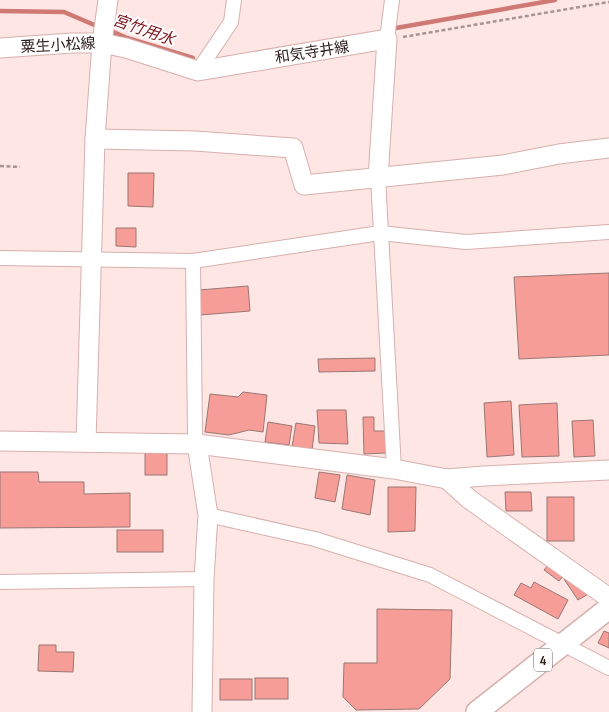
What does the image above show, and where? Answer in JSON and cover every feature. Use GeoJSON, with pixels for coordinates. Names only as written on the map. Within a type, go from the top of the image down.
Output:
{"type":"FeatureCollection","features":[{"type":"Feature","properties":{"kind":"main road","name":"4"},"geometry":{"type":"LineString","coordinates":[[477,712],[609,608]]}},
{"type":"Feature","properties":{"kind":"street","name":"粟生小松線"},"geometry":{"type":"LineString","coordinates":[[0,48],[72,43],[104,33],[108,0]]}},
{"type":"Feature","properties":{"kind":"street"},"geometry":{"type":"LineString","coordinates":[[198,71],[231,22],[234,0]]}},
{"type":"Feature","properties":{"kind":"street"},"geometry":{"type":"LineString","coordinates":[[392,0],[387,39],[378,178],[394,470]]}},
{"type":"Feature","properties":{"kind":"street","name":"和気寺井線"},"geometry":{"type":"LineString","coordinates":[[104,33],[126,48],[198,71],[387,39]]}},
{"type":"Feature","properties":{"kind":"street"},"geometry":{"type":"LineString","coordinates":[[86,442],[95,139],[104,33]]}},
{"type":"Feature","properties":{"kind":"street"},"geometry":{"type":"LineString","coordinates":[[95,139],[195,141],[293,148],[304,185],[503,165],[559,154],[609,148]]}},
{"type":"Feature","properties":{"kind":"street"},"geometry":{"type":"LineString","coordinates":[[0,258],[193,261],[380,233],[466,242],[609,232]]}},
{"type":"Feature","properties":{"kind":"street"},"geometry":{"type":"LineString","coordinates":[[193,261],[195,434],[208,515],[204,578],[202,712]]}},
{"type":"Feature","properties":{"kind":"street"},"geometry":{"type":"LineString","coordinates":[[0,441],[197,444],[394,470],[447,479],[609,470]]}},
{"type":"Feature","properties":{"kind":"street"},"geometry":{"type":"LineString","coordinates":[[447,479],[477,504],[609,598]]}},
{"type":"Feature","properties":{"kind":"street"},"geometry":{"type":"LineString","coordinates":[[208,515],[315,539],[430,575],[609,668]]}},
{"type":"Feature","properties":{"kind":"street"},"geometry":{"type":"LineString","coordinates":[[0,582],[204,578]]}},
{"type":"Feature","properties":{"kind":"path"},"geometry":{"type":"LineString","coordinates":[[387,39],[609,2]]}},
{"type":"Feature","properties":{"kind":"path"},"geometry":{"type":"LineString","coordinates":[[0,166],[20,167]]}},
{"type":"Feature","properties":{"kind":"building"},"geometry":{"type":"Polygon","coordinates":[[[128,173],[154,173],[153,207],[128,206],[128,173]]]}},
{"type":"Feature","properties":{"kind":"building"},"geometry":{"type":"Polygon","coordinates":[[[116,228],[136,228],[136,247],[116,246],[116,228]]]}},
{"type":"Feature","properties":{"kind":"building"},"geometry":{"type":"Polygon","coordinates":[[[609,273],[609,355],[519,359],[514,277],[609,273]]]}},
{"type":"Feature","properties":{"kind":"building"},"geometry":{"type":"Polygon","coordinates":[[[248,286],[250,311],[200,315],[199,290],[248,286]]]}},
{"type":"Feature","properties":{"kind":"building"},"geometry":{"type":"Polygon","coordinates":[[[375,358],[375,371],[319,372],[318,359],[375,358]]]}},
{"type":"Feature","properties":{"kind":"building"},"geometry":{"type":"Polygon","coordinates":[[[243,392],[267,395],[263,432],[249,430],[229,435],[205,432],[210,394],[238,397],[243,392]]]}},
{"type":"Feature","properties":{"kind":"building"},"geometry":{"type":"Polygon","coordinates":[[[511,401],[514,455],[487,457],[484,403],[511,401]]]}},
{"type":"Feature","properties":{"kind":"building"},"geometry":{"type":"Polygon","coordinates":[[[557,403],[559,456],[522,457],[519,405],[557,403]]]}},
{"type":"Feature","properties":{"kind":"building"},"geometry":{"type":"Polygon","coordinates":[[[317,410],[346,410],[348,444],[319,443],[317,410]]]}},
{"type":"Feature","properties":{"kind":"building"},"geometry":{"type":"Polygon","coordinates":[[[363,417],[374,417],[374,431],[385,431],[386,453],[364,454],[363,417]]]}},
{"type":"Feature","properties":{"kind":"building"},"geometry":{"type":"Polygon","coordinates":[[[593,420],[595,456],[574,457],[572,421],[593,420]]]}},
{"type":"Feature","properties":{"kind":"building"},"geometry":{"type":"Polygon","coordinates":[[[268,422],[292,426],[289,445],[265,442],[268,422]]]}},
{"type":"Feature","properties":{"kind":"building"},"geometry":{"type":"Polygon","coordinates":[[[296,423],[315,426],[312,450],[292,447],[296,423]]]}},
{"type":"Feature","properties":{"kind":"building"},"geometry":{"type":"Polygon","coordinates":[[[145,447],[167,447],[167,475],[145,475],[145,447]]]}},
{"type":"Feature","properties":{"kind":"building"},"geometry":{"type":"Polygon","coordinates":[[[0,472],[38,472],[39,482],[84,482],[84,494],[130,493],[130,527],[0,528],[0,472]]]}},
{"type":"Feature","properties":{"kind":"building"},"geometry":{"type":"Polygon","coordinates":[[[319,472],[340,475],[335,502],[315,498],[319,472]]]}},
{"type":"Feature","properties":{"kind":"building"},"geometry":{"type":"Polygon","coordinates":[[[347,475],[375,480],[370,515],[342,509],[347,475]]]}},
{"type":"Feature","properties":{"kind":"building"},"geometry":{"type":"Polygon","coordinates":[[[388,487],[416,487],[415,531],[388,532],[388,487]]]}},
{"type":"Feature","properties":{"kind":"building"},"geometry":{"type":"Polygon","coordinates":[[[505,492],[531,492],[532,511],[506,511],[505,492]]]}},
{"type":"Feature","properties":{"kind":"building"},"geometry":{"type":"Polygon","coordinates":[[[547,497],[574,497],[574,541],[547,541],[547,497]]]}},
{"type":"Feature","properties":{"kind":"building"},"geometry":{"type":"Polygon","coordinates":[[[117,530],[163,530],[163,552],[117,552],[117,530]]]}},
{"type":"Feature","properties":{"kind":"building"},"geometry":{"type":"Polygon","coordinates":[[[554,557],[569,569],[559,581],[544,570],[554,557]]]}},
{"type":"Feature","properties":{"kind":"building"},"geometry":{"type":"Polygon","coordinates":[[[577,572],[597,589],[578,600],[564,579],[577,572]]]}},
{"type":"Feature","properties":{"kind":"building"},"geometry":{"type":"Polygon","coordinates":[[[534,582],[568,600],[558,619],[514,595],[521,583],[531,588],[534,582]]]}},
{"type":"Feature","properties":{"kind":"building"},"geometry":{"type":"Polygon","coordinates":[[[377,609],[452,610],[450,679],[419,709],[356,710],[343,697],[344,663],[377,663],[377,609]]]}},
{"type":"Feature","properties":{"kind":"building"},"geometry":{"type":"Polygon","coordinates":[[[604,631],[609,633],[609,648],[598,643],[604,631]]]}},
{"type":"Feature","properties":{"kind":"building"},"geometry":{"type":"Polygon","coordinates":[[[39,645],[56,645],[56,652],[74,652],[73,672],[38,671],[39,645]]]}},
{"type":"Feature","properties":{"kind":"building"},"geometry":{"type":"Polygon","coordinates":[[[255,678],[288,678],[288,699],[255,699],[255,678]]]}},
{"type":"Feature","properties":{"kind":"building"},"geometry":{"type":"Polygon","coordinates":[[[220,679],[252,679],[252,700],[220,700],[220,679]]]}},
{"type":"Feature","properties":{"kind":"waterway","name":"宮竹用水"},"geometry":{"type":"LineString","coordinates":[[396,28],[555,0]]}},
{"type":"Feature","properties":{"kind":"waterway","name":"宮竹用水"},"geometry":{"type":"LineString","coordinates":[[0,11],[64,12],[99,27]]}},
{"type":"Feature","properties":{"kind":"waterway","name":"宮竹用水"},"geometry":{"type":"LineString","coordinates":[[109,30],[127,38],[193,58]]}}]}
